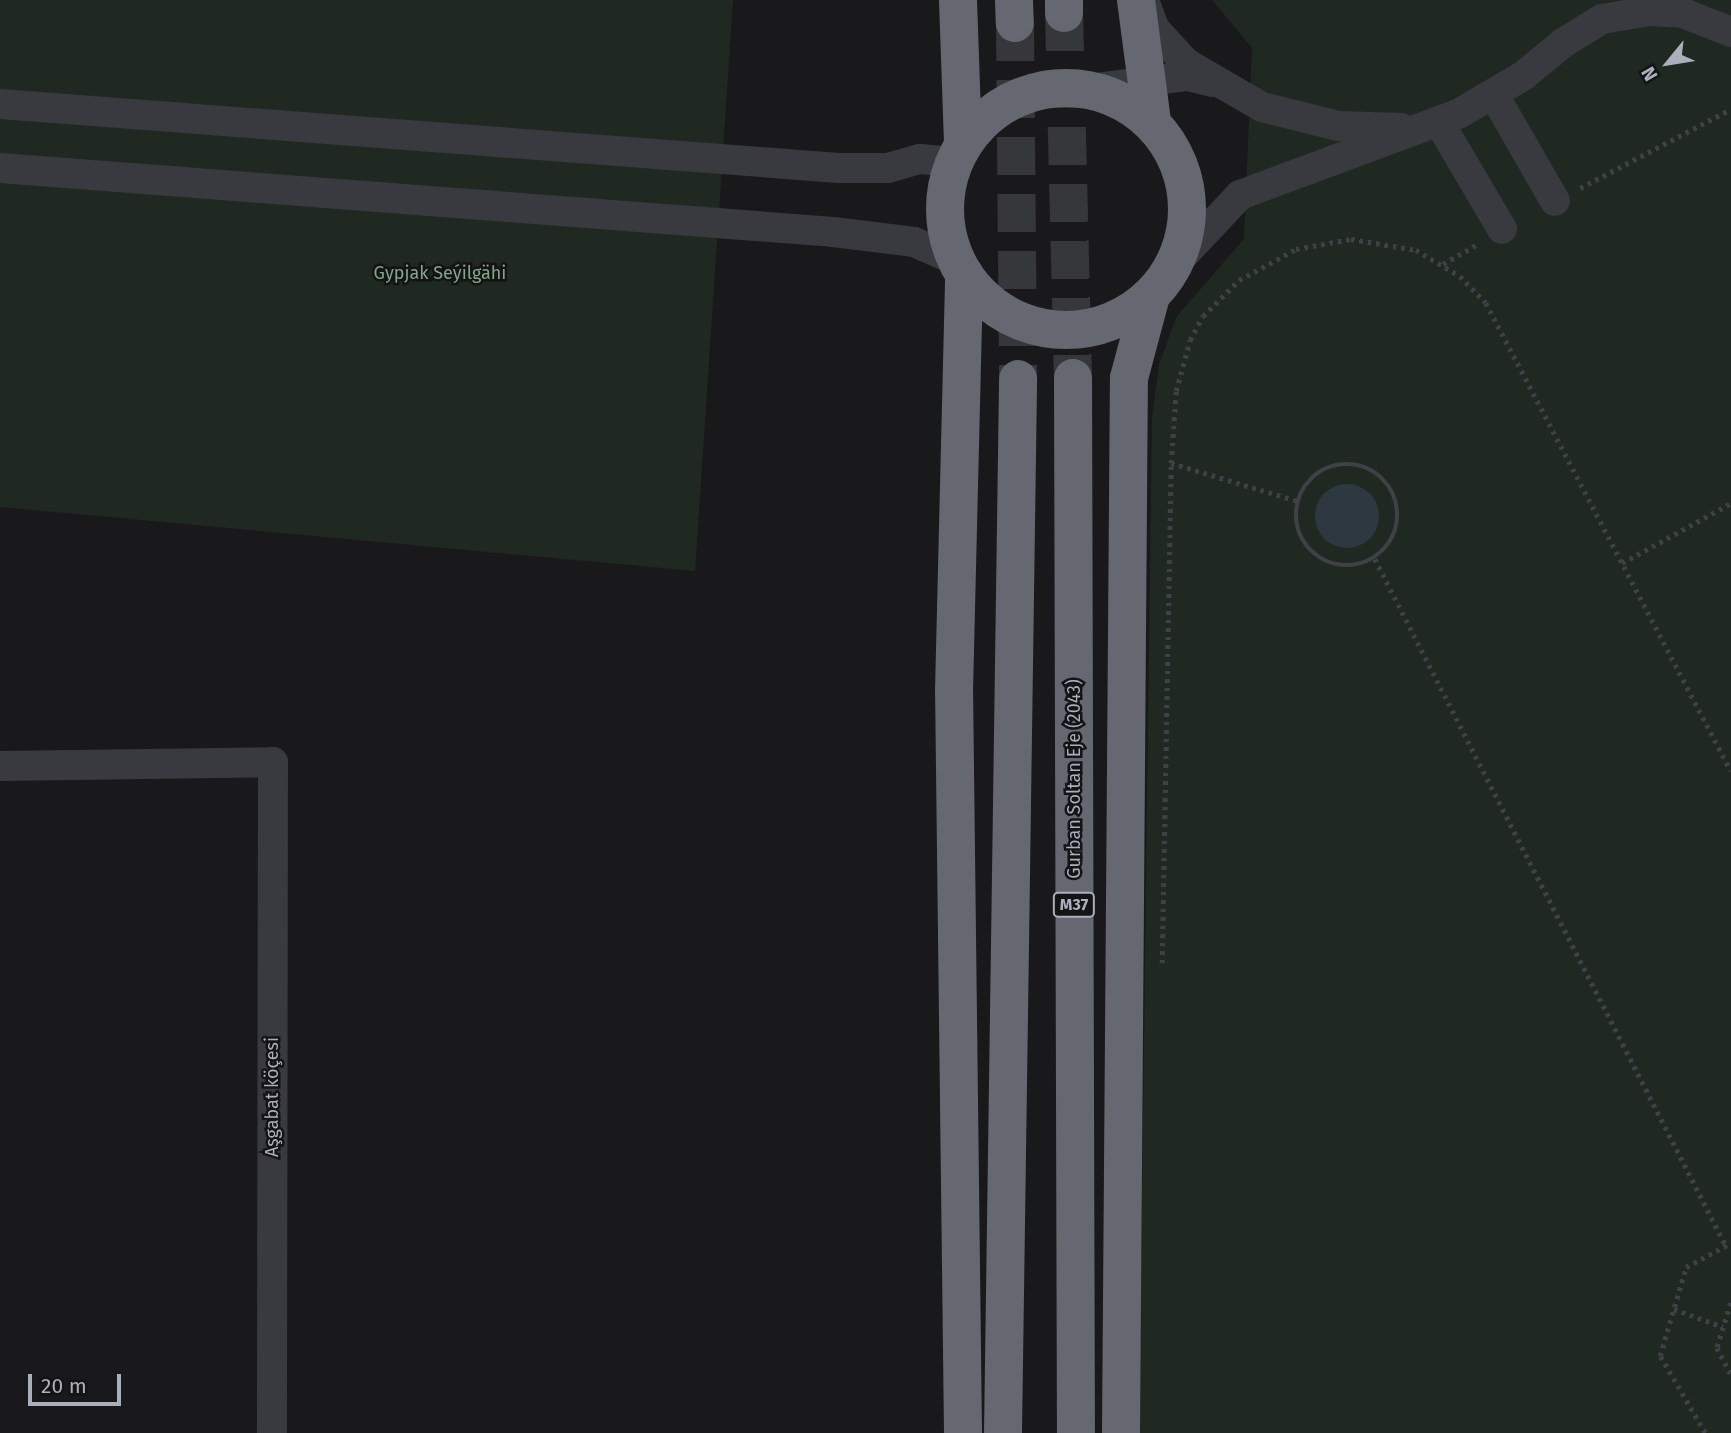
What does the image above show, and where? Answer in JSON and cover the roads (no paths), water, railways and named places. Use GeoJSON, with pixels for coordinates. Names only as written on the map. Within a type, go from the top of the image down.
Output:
{"type":"FeatureCollection","features":[{"type":"Feature","properties":{"kind":"highway"},"geometry":{"type":"LineString","coordinates":[[958,0],[958,153],[945,195],[946,229],[960,268],[987,301],[1018,320],[1053,330],[1088,328],[1122,317],[1151,296],[1174,265],[1186,229],[1186,190],[1174,153],[1152,122],[1122,101],[1088,89],[1052,88],[1017,97],[986,116],[958,153]]}},
{"type":"Feature","properties":{"kind":"highway"},"geometry":{"type":"LineString","coordinates":[[1136,0],[1152,122]]}},
{"type":"Feature","properties":{"kind":"highway"},"geometry":{"type":"LineString","coordinates":[[960,268],[954,691],[963,1433]]}},
{"type":"Feature","properties":{"kind":"highway"},"geometry":{"type":"LineString","coordinates":[[1121,1433],[1129,378],[1151,296]]}},
{"type":"Feature","properties":{"kind":"highway","name":"Gurban Soltan Eje (2043)"},"geometry":{"type":"LineString","coordinates":[[1073,377],[1076,1433]]}},
{"type":"Feature","properties":{"kind":"highway"},"geometry":{"type":"LineString","coordinates":[[1003,1433],[1018,379]]}},
{"type":"Feature","properties":{"kind":"street"},"geometry":{"type":"LineString","coordinates":[[1144,0],[1154,28],[1186,63],[1216,83],[1262,107],[1298,118],[1429,125]]}},
{"type":"Feature","properties":{"kind":"street"},"geometry":{"type":"LineString","coordinates":[[1174,265],[1240,195],[1429,125],[1494,94],[1583,28],[1618,15],[1683,13],[1731,32]]}},
{"type":"Feature","properties":{"kind":"street"},"geometry":{"type":"LineString","coordinates":[[1088,89],[1147,85],[1187,76],[1216,83]]}},
{"type":"Feature","properties":{"kind":"street"},"geometry":{"type":"LineString","coordinates":[[1494,94],[1555,201]]}},
{"type":"Feature","properties":{"kind":"street"},"geometry":{"type":"LineString","coordinates":[[0,104],[838,168],[888,168],[958,153]]}},
{"type":"Feature","properties":{"kind":"street"},"geometry":{"type":"LineString","coordinates":[[1429,125],[1502,229]]}},
{"type":"Feature","properties":{"kind":"street"},"geometry":{"type":"LineString","coordinates":[[0,168],[833,232],[914,243],[960,268]]}},
{"type":"Feature","properties":{"kind":"street","name":"Aşgabat köçesi"},"geometry":{"type":"LineString","coordinates":[[0,766],[273,762],[272,1433]]}},
{"type":"Feature","properties":{"kind":"tunnel"},"geometry":{"type":"LineString","coordinates":[[1064,13],[1073,378]]}},
{"type":"Feature","properties":{"kind":"tunnel"},"geometry":{"type":"LineString","coordinates":[[1015,23],[1018,379]]}},
{"type":"Feature","properties":{"kind":"park label","name":"Gypjak Seýilgähi"},"geometry":{"type":"Point","coordinates":[440,273]}}]}
